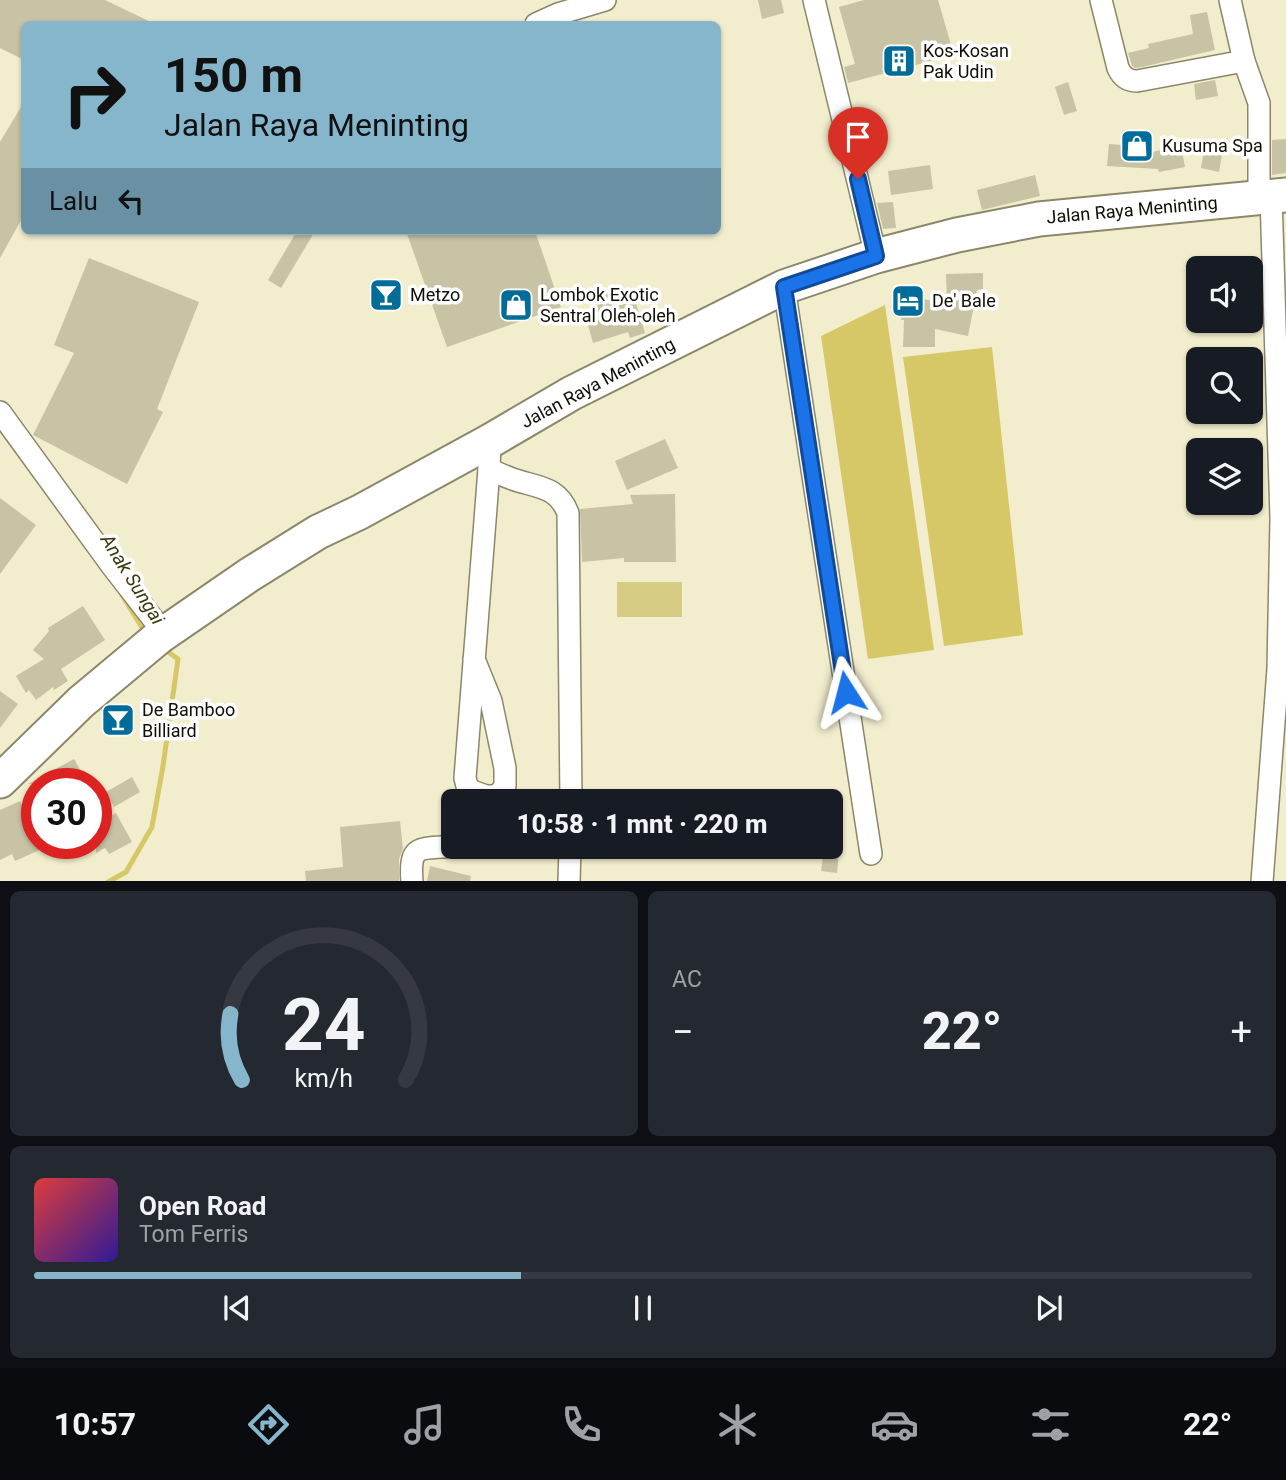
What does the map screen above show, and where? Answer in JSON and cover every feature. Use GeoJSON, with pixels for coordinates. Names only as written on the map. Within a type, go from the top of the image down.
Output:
{"type":"FeatureCollection","features":[{"type":"Feature","properties":{"kind":"highway","name":"Jalan Raya Meninting"},"geometry":{"type":"LineString","coordinates":[[0,781],[81,702],[154,641],[249,575],[318,532],[489,455],[572,393],[784,287],[876,256],[957,235],[1039,219],[1272,196]]}},
{"type":"Feature","properties":{"kind":"street"},"geometry":{"type":"LineString","coordinates":[[543,21],[605,0]]}},
{"type":"Feature","properties":{"kind":"street"},"geometry":{"type":"LineString","coordinates":[[814,0],[876,256]]}},
{"type":"Feature","properties":{"kind":"street"},"geometry":{"type":"LineString","coordinates":[[1101,0],[1118,68],[1126,79],[1137,81],[1244,61]]}},
{"type":"Feature","properties":{"kind":"street"},"geometry":{"type":"LineString","coordinates":[[1230,0],[1244,61],[1259,103],[1272,196],[1281,518],[1278,669],[1262,881]]}},
{"type":"Feature","properties":{"kind":"street"},"geometry":{"type":"LineString","coordinates":[[784,287],[871,854]]}},
{"type":"Feature","properties":{"kind":"street"},"geometry":{"type":"LineString","coordinates":[[0,412],[112,566],[154,641]]}},
{"type":"Feature","properties":{"kind":"street"},"geometry":{"type":"LineString","coordinates":[[474,659],[491,701],[505,768],[505,786],[495,796],[472,791],[465,778],[489,455]]}},
{"type":"Feature","properties":{"kind":"street"},"geometry":{"type":"LineString","coordinates":[[489,455],[504,477],[553,493],[561,499],[568,513],[570,789]]}},
{"type":"Feature","properties":{"kind":"street"},"geometry":{"type":"LineString","coordinates":[[412,881],[411,862],[415,852],[441,848]]}},
{"type":"Feature","properties":{"kind":"street"},"geometry":{"type":"LineString","coordinates":[[569,881],[570,859]]}},
{"type":"Feature","properties":{"kind":"shaded area"},"geometry":{"type":"Polygon","coordinates":[[[885,305],[934,650],[868,659],[821,336],[885,305]]]}},
{"type":"Feature","properties":{"kind":"shaded area"},"geometry":{"type":"Polygon","coordinates":[[[992,347],[1023,635],[944,646],[903,357],[992,347]]]}},
{"type":"Feature","properties":{"kind":"shaded area"},"geometry":{"type":"Polygon","coordinates":[[[617,582],[682,582],[682,617],[617,617],[617,582]]]}},
{"type":"Feature","properties":{"kind":"building"},"geometry":{"type":"Polygon","coordinates":[[[0,0],[105,0],[149,21],[21,21],[21,58],[0,48],[0,0]]]}},
{"type":"Feature","properties":{"kind":"building"},"geometry":{"type":"Polygon","coordinates":[[[758,0],[781,0],[784,13],[762,19],[758,0]]]}},
{"type":"Feature","properties":{"kind":"building"},"geometry":{"type":"Polygon","coordinates":[[[864,0],[938,0],[954,55],[848,83],[844,67],[855,64],[839,7],[864,0]]]}},
{"type":"Feature","properties":{"kind":"building"},"geometry":{"type":"Polygon","coordinates":[[[1207,12],[1215,50],[1142,67],[1132,66],[1128,53],[1149,48],[1148,44],[1193,34],[1190,15],[1207,12]]]}},
{"type":"Feature","properties":{"kind":"building"},"geometry":{"type":"Polygon","coordinates":[[[1215,80],[1218,96],[1196,100],[1194,84],[1215,80]]]}},
{"type":"Feature","properties":{"kind":"building"},"geometry":{"type":"Polygon","coordinates":[[[1068,82],[1077,111],[1064,115],[1055,87],[1068,82]]]}},
{"type":"Feature","properties":{"kind":"building"},"geometry":{"type":"Polygon","coordinates":[[[21,107],[21,220],[0,258],[0,142],[21,107]]]}},
{"type":"Feature","properties":{"kind":"building"},"geometry":{"type":"Polygon","coordinates":[[[1206,139],[1224,142],[1219,172],[1201,168],[1206,139]]]}},
{"type":"Feature","properties":{"kind":"building"},"geometry":{"type":"Polygon","coordinates":[[[1286,139],[1286,173],[1272,175],[1272,140],[1286,139]]]}},
{"type":"Feature","properties":{"kind":"building"},"geometry":{"type":"Polygon","coordinates":[[[1109,144],[1148,147],[1147,153],[1181,146],[1185,167],[1159,172],[1158,169],[1107,166],[1109,144]]]}},
{"type":"Feature","properties":{"kind":"building"},"geometry":{"type":"Polygon","coordinates":[[[930,165],[933,189],[891,195],[888,171],[930,165]]]}},
{"type":"Feature","properties":{"kind":"building"},"geometry":{"type":"Polygon","coordinates":[[[1035,175],[1040,196],[982,210],[977,190],[1035,175]]]}},
{"type":"Feature","properties":{"kind":"building"},"geometry":{"type":"Polygon","coordinates":[[[893,202],[896,228],[883,229],[877,203],[893,202]]]}},
{"type":"Feature","properties":{"kind":"building"},"geometry":{"type":"Polygon","coordinates":[[[295,235],[313,235],[281,288],[268,280],[295,235]]]}},
{"type":"Feature","properties":{"kind":"building"},"geometry":{"type":"Polygon","coordinates":[[[407,235],[536,235],[561,307],[447,347],[407,235]]]}},
{"type":"Feature","properties":{"kind":"building"},"geometry":{"type":"Polygon","coordinates":[[[89,258],[199,302],[157,409],[163,412],[127,484],[33,435],[74,353],[54,345],[89,258]]]}},
{"type":"Feature","properties":{"kind":"building"},"geometry":{"type":"Polygon","coordinates":[[[983,273],[983,289],[977,290],[968,336],[935,329],[935,347],[903,347],[904,320],[901,320],[904,296],[947,303],[946,274],[983,273]]]}},
{"type":"Feature","properties":{"kind":"building"},"geometry":{"type":"Polygon","coordinates":[[[609,288],[615,307],[635,300],[645,333],[630,338],[628,332],[593,343],[586,318],[599,314],[593,293],[609,288]]]}},
{"type":"Feature","properties":{"kind":"building"},"geometry":{"type":"Polygon","coordinates":[[[665,439],[678,468],[627,490],[615,461],[665,439]]]}},
{"type":"Feature","properties":{"kind":"building"},"geometry":{"type":"Polygon","coordinates":[[[675,494],[676,562],[624,562],[624,558],[582,562],[580,509],[633,504],[630,495],[675,494]]]}},
{"type":"Feature","properties":{"kind":"building"},"geometry":{"type":"Polygon","coordinates":[[[0,498],[36,525],[0,574],[0,498]]]}},
{"type":"Feature","properties":{"kind":"building"},"geometry":{"type":"Polygon","coordinates":[[[83,606],[105,640],[61,669],[68,681],[54,690],[53,687],[36,700],[29,690],[26,693],[16,676],[44,659],[33,650],[49,631],[48,628],[83,606]]]}},
{"type":"Feature","properties":{"kind":"building"},"geometry":{"type":"Polygon","coordinates":[[[0,691],[18,704],[0,728],[0,691]]]}},
{"type":"Feature","properties":{"kind":"building"},"geometry":{"type":"Polygon","coordinates":[[[74,759],[79,768],[57,768],[74,759]]]}},
{"type":"Feature","properties":{"kind":"building"},"geometry":{"type":"Polygon","coordinates":[[[132,777],[140,792],[114,807],[112,789],[132,777]]]}},
{"type":"Feature","properties":{"kind":"building"},"geometry":{"type":"Polygon","coordinates":[[[20,801],[21,803],[21,858],[15,861],[12,854],[0,860],[0,810],[20,801]]]}},
{"type":"Feature","properties":{"kind":"building"},"geometry":{"type":"Polygon","coordinates":[[[116,813],[132,842],[112,852],[112,815],[116,813]]]}},
{"type":"Feature","properties":{"kind":"building"},"geometry":{"type":"Polygon","coordinates":[[[400,821],[403,849],[399,859],[399,881],[306,881],[305,871],[343,867],[340,827],[400,821]]]}},
{"type":"Feature","properties":{"kind":"building"},"geometry":{"type":"Polygon","coordinates":[[[823,859],[838,859],[837,873],[821,871],[823,859]]]}},
{"type":"Feature","properties":{"kind":"building"},"geometry":{"type":"Polygon","coordinates":[[[430,866],[471,876],[470,881],[427,881],[430,866]]]}},
{"type":"Feature","properties":{"kind":"waterway","name":"Anak Sungai"},"geometry":{"type":"LineString","coordinates":[[122,595],[146,634]]}},
{"type":"Feature","properties":{"kind":"waterway","name":"Anak Sungai"},"geometry":{"type":"LineString","coordinates":[[110,881],[126,872],[152,827],[178,659],[164,649]]}},
{"type":"Feature","properties":{"kind":"place","name":"Kos-Kosan Pak Udin"},"geometry":{"type":"Point","coordinates":[899,61]}},
{"type":"Feature","properties":{"kind":"place","name":"Kusuma Spa"},"geometry":{"type":"Point","coordinates":[1137,146]}},
{"type":"Feature","properties":{"kind":"place","name":"Metzo"},"geometry":{"type":"Point","coordinates":[386,295]}},
{"type":"Feature","properties":{"kind":"place","name":"De' Bale"},"geometry":{"type":"Point","coordinates":[908,301]}},
{"type":"Feature","properties":{"kind":"place","name":"Lombok Exotic Sentral Oleh-oleh"},"geometry":{"type":"Point","coordinates":[516,305]}},
{"type":"Feature","properties":{"kind":"place","name":"De Bamboo Billiard"},"geometry":{"type":"Point","coordinates":[118,720]}},
{"type":"Feature","properties":{"kind":"route"},"geometry":{"type":"LineString","coordinates":[[846,692],[784,287],[876,256],[858,179]]}}]}
